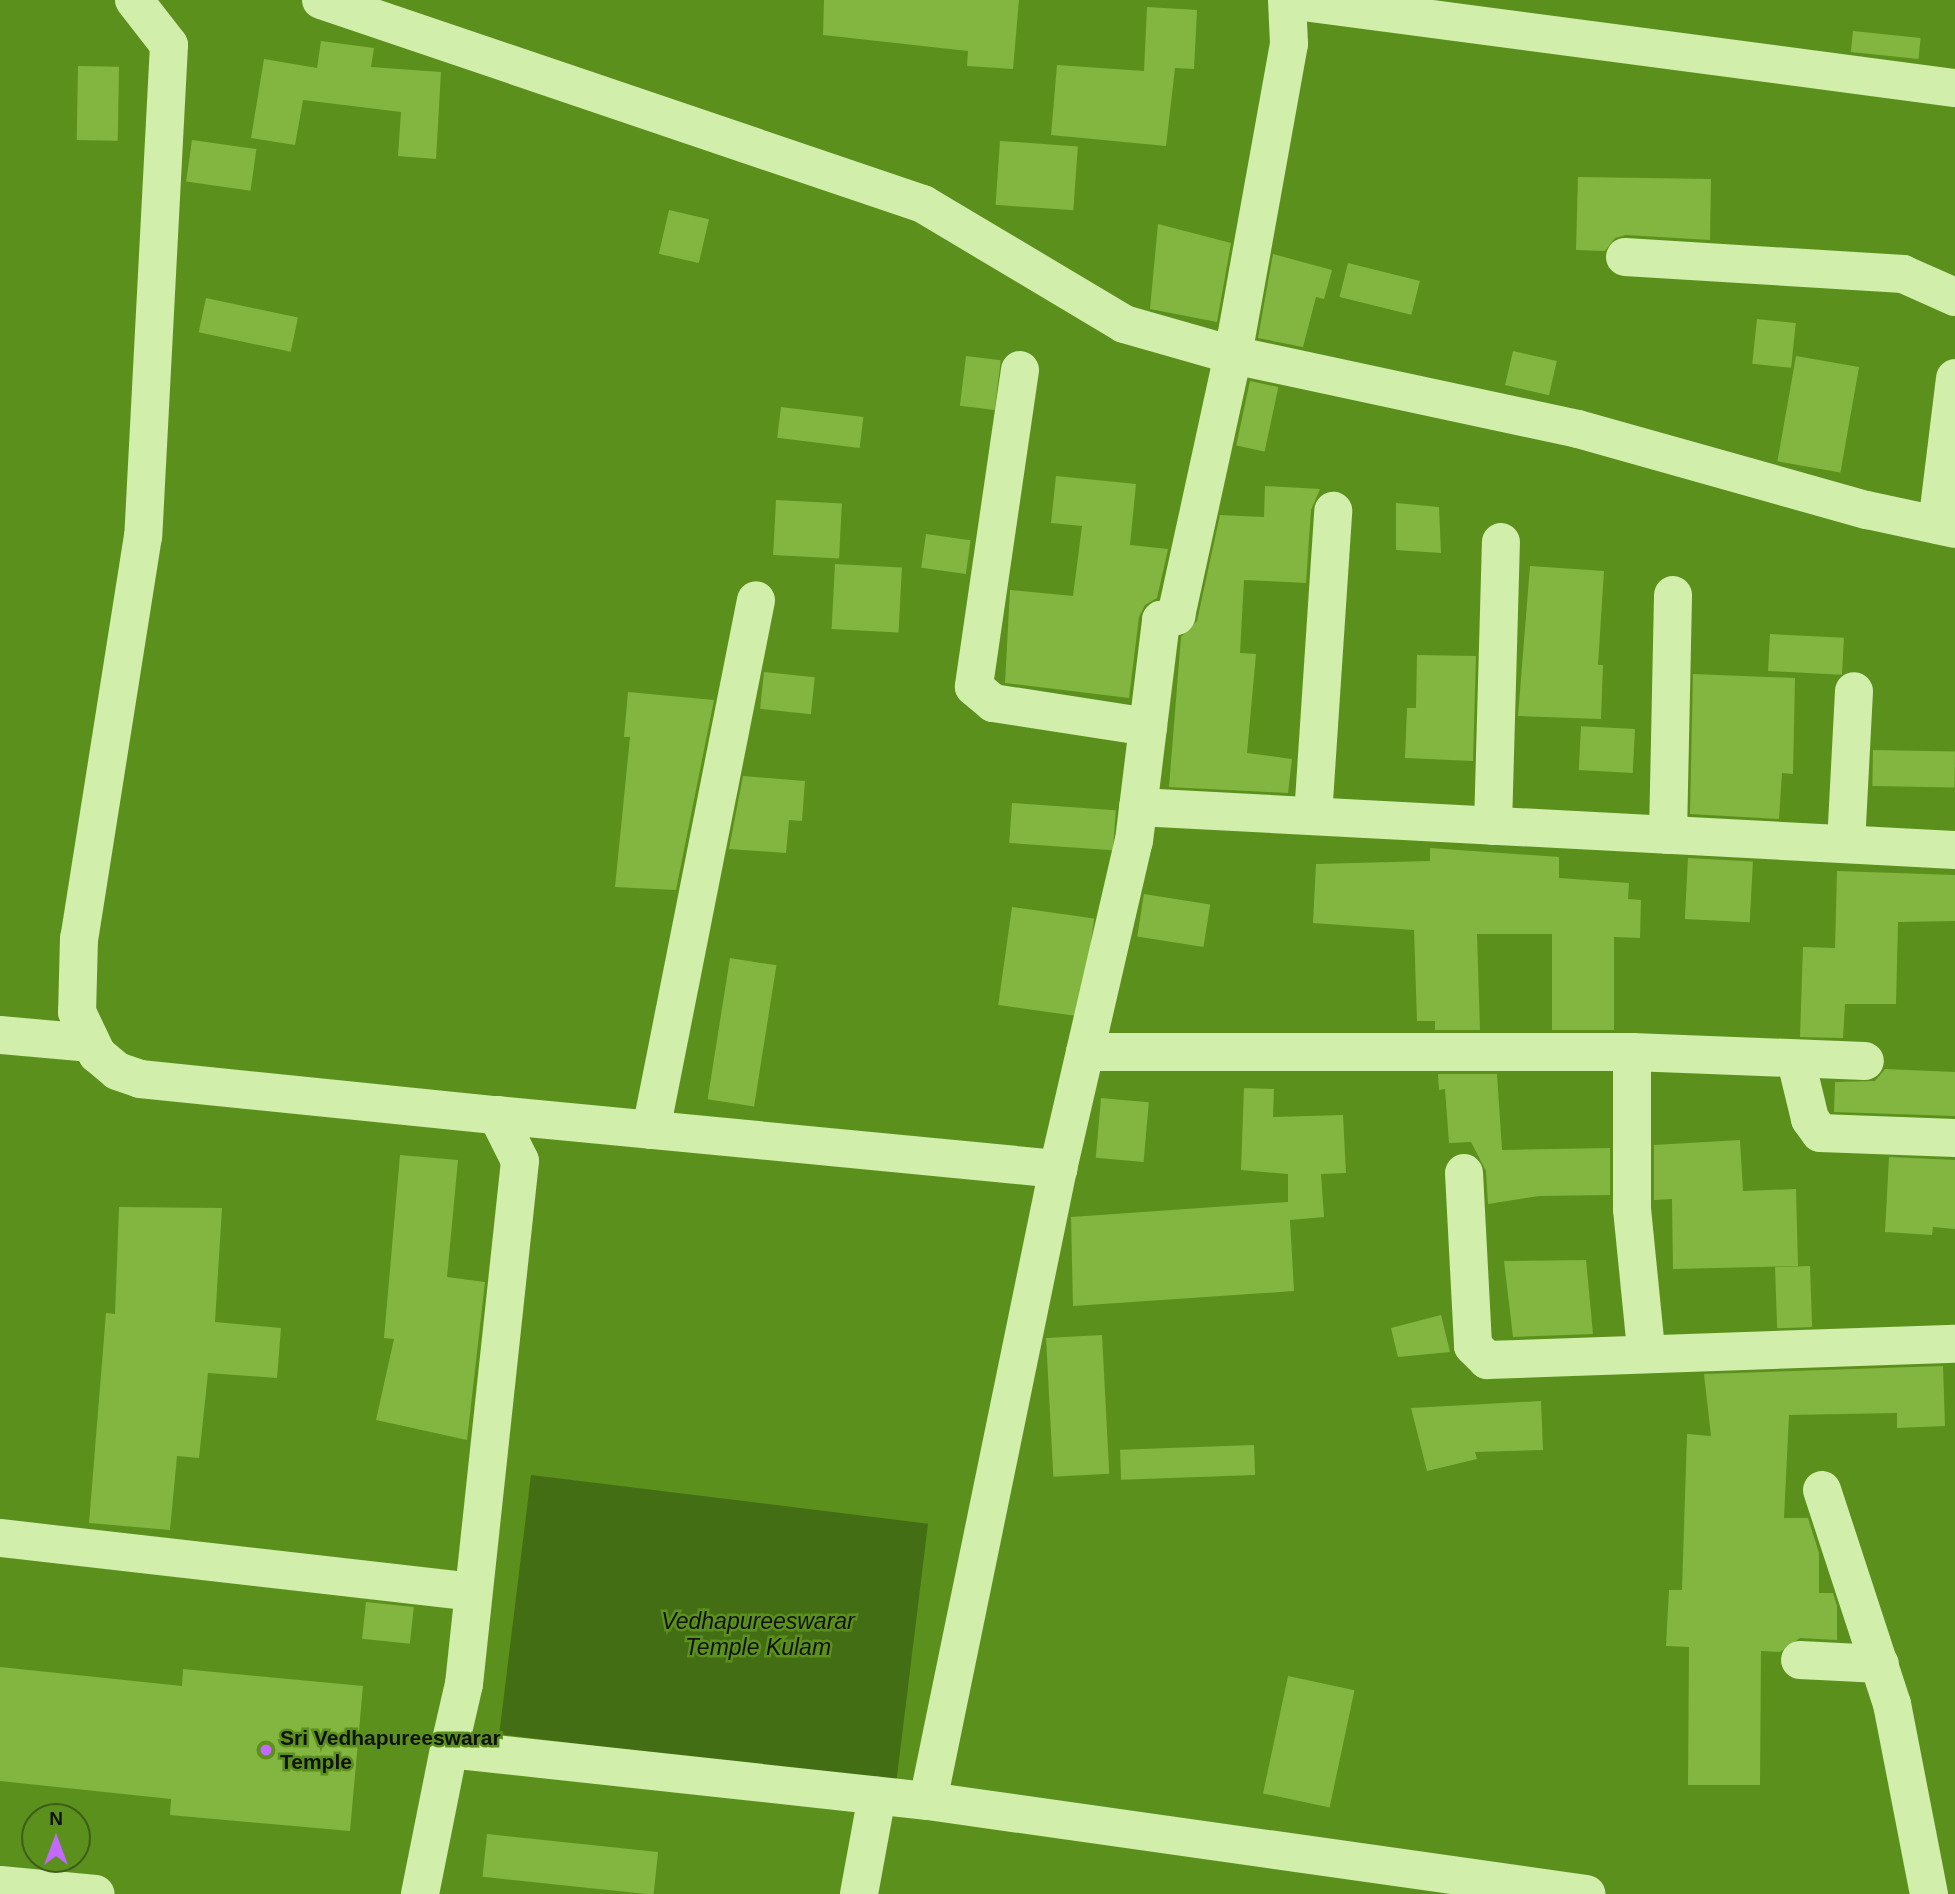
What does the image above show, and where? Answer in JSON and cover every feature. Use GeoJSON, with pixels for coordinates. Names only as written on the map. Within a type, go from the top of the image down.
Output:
{"type":"FeatureCollection","features":[{"type":"Feature","properties":{"kind":"street"},"geometry":{"type":"LineString","coordinates":[[134,0],[169,45],[143,536],[75,972],[76,1012],[89,1043],[117,1071],[150,1081],[1058,1169]]}},
{"type":"Feature","properties":{"kind":"street"},"geometry":{"type":"LineString","coordinates":[[928,1801],[1058,1169],[1138,807],[1161,620],[1176,616],[1233,355],[1289,44],[1288,0],[1955,88]]}},
{"type":"Feature","properties":{"kind":"street"},"geometry":{"type":"LineString","coordinates":[[345,4],[923,204],[1124,324],[1233,355],[1578,429],[1946,527],[1955,377]]}},
{"type":"Feature","properties":{"kind":"street"},"geometry":{"type":"LineString","coordinates":[[1625,257],[1903,274],[1955,297]]}},
{"type":"Feature","properties":{"kind":"street"},"geometry":{"type":"LineString","coordinates":[[1020,370],[974,687],[993,703],[1148,727]]}},
{"type":"Feature","properties":{"kind":"street"},"geometry":{"type":"LineString","coordinates":[[1312,816],[1333,511]]}},
{"type":"Feature","properties":{"kind":"street"},"geometry":{"type":"LineString","coordinates":[[1493,826],[1501,542]]}},
{"type":"Feature","properties":{"kind":"street"},"geometry":{"type":"LineString","coordinates":[[1668,835],[1673,595]]}},
{"type":"Feature","properties":{"kind":"street"},"geometry":{"type":"LineString","coordinates":[[651,1130],[756,600]]}},
{"type":"Feature","properties":{"kind":"street"},"geometry":{"type":"LineString","coordinates":[[1846,844],[1854,691]]}},
{"type":"Feature","properties":{"kind":"street"},"geometry":{"type":"LineString","coordinates":[[1138,807],[1955,850]]}},
{"type":"Feature","properties":{"kind":"street"},"geometry":{"type":"LineString","coordinates":[[0,1035],[89,1043]]}},
{"type":"Feature","properties":{"kind":"street"},"geometry":{"type":"LineString","coordinates":[[1085,1052],[1632,1052],[1865,1061]]}},
{"type":"Feature","properties":{"kind":"street"},"geometry":{"type":"LineString","coordinates":[[1632,1052],[1632,1209],[1646,1350]]}},
{"type":"Feature","properties":{"kind":"street"},"geometry":{"type":"LineString","coordinates":[[1796,1060],[1810,1119],[1820,1133],[1955,1138]]}},
{"type":"Feature","properties":{"kind":"street"},"geometry":{"type":"LineString","coordinates":[[420,1894],[464,1684],[520,1161],[497,1115]]}},
{"type":"Feature","properties":{"kind":"street"},"geometry":{"type":"LineString","coordinates":[[1464,1172],[1477,1354],[1502,1361],[1646,1350],[1955,1344]]}},
{"type":"Feature","properties":{"kind":"street"},"geometry":{"type":"LineString","coordinates":[[1822,1490],[1880,1664],[1919,1822],[1929,1894]]}},
{"type":"Feature","properties":{"kind":"street"},"geometry":{"type":"LineString","coordinates":[[0,1538],[473,1592]]}},
{"type":"Feature","properties":{"kind":"street"},"geometry":{"type":"LineString","coordinates":[[1800,1660],[1880,1664]]}},
{"type":"Feature","properties":{"kind":"street"},"geometry":{"type":"LineString","coordinates":[[449,1749],[928,1801],[1586,1894]]}},
{"type":"Feature","properties":{"kind":"street"},"geometry":{"type":"LineString","coordinates":[[859,1894],[877,1796]]}},
{"type":"Feature","properties":{"kind":"street"},"geometry":{"type":"LineString","coordinates":[[0,1885],[96,1894]]}},
{"type":"Feature","properties":{"kind":"water","name":"Vedhapureeswarar Temple Kulam"},"geometry":{"type":"Polygon","coordinates":[[[531,1475],[928,1524],[896,1783],[499,1734],[531,1475]]]}},
{"type":"Feature","properties":{"kind":"building"},"geometry":{"type":"Polygon","coordinates":[[[824,0],[1019,0],[1013,69],[967,66],[968,51],[823,35],[824,0]]]}},
{"type":"Feature","properties":{"kind":"building"},"geometry":{"type":"Polygon","coordinates":[[[1147,7],[1197,10],[1194,69],[1175,68],[1166,146],[1051,135],[1057,65],[1144,71],[1147,7]]]}},
{"type":"Feature","properties":{"kind":"building"},"geometry":{"type":"Polygon","coordinates":[[[1853,31],[1921,38],[1918,59],[1851,52],[1853,31]]]}},
{"type":"Feature","properties":{"kind":"building"},"geometry":{"type":"Polygon","coordinates":[[[321,41],[374,48],[371,67],[441,72],[436,159],[398,156],[401,112],[303,100],[295,145],[251,138],[264,59],[317,68],[321,41]]]}},
{"type":"Feature","properties":{"kind":"building"},"geometry":{"type":"Polygon","coordinates":[[[78,66],[119,67],[118,141],[77,140],[78,66]]]}},
{"type":"Feature","properties":{"kind":"building"},"geometry":{"type":"Polygon","coordinates":[[[192,140],[256,149],[251,191],[186,182],[192,140]]]}},
{"type":"Feature","properties":{"kind":"building"},"geometry":{"type":"Polygon","coordinates":[[[1000,141],[1078,146],[1073,210],[996,205],[1000,141]]]}},
{"type":"Feature","properties":{"kind":"building"},"geometry":{"type":"Polygon","coordinates":[[[1578,177],[1711,179],[1710,240],[1626,235],[1615,238],[1605,251],[1576,250],[1578,177]]]}},
{"type":"Feature","properties":{"kind":"building"},"geometry":{"type":"Polygon","coordinates":[[[669,210],[709,219],[699,263],[659,254],[669,210]]]}},
{"type":"Feature","properties":{"kind":"building"},"geometry":{"type":"Polygon","coordinates":[[[1158,224],[1231,243],[1217,322],[1150,309],[1158,224]]]}},
{"type":"Feature","properties":{"kind":"building"},"geometry":{"type":"Polygon","coordinates":[[[1273,254],[1332,270],[1324,299],[1316,297],[1303,347],[1258,338],[1273,254]]]}},
{"type":"Feature","properties":{"kind":"building"},"geometry":{"type":"Polygon","coordinates":[[[1348,263],[1420,281],[1411,315],[1340,297],[1348,263]]]}},
{"type":"Feature","properties":{"kind":"building"},"geometry":{"type":"Polygon","coordinates":[[[206,298],[298,318],[291,352],[199,332],[206,298]]]}},
{"type":"Feature","properties":{"kind":"building"},"geometry":{"type":"Polygon","coordinates":[[[1757,319],[1796,323],[1791,368],[1752,364],[1757,319]]]}},
{"type":"Feature","properties":{"kind":"building"},"geometry":{"type":"Polygon","coordinates":[[[1513,351],[1557,361],[1549,395],[1505,385],[1513,351]]]}},
{"type":"Feature","properties":{"kind":"building"},"geometry":{"type":"Polygon","coordinates":[[[966,356],[1001,360],[995,410],[960,406],[966,356]]]}},
{"type":"Feature","properties":{"kind":"building"},"geometry":{"type":"Polygon","coordinates":[[[1796,356],[1859,367],[1840,472],[1777,461],[1796,356]]]}},
{"type":"Feature","properties":{"kind":"building"},"geometry":{"type":"Polygon","coordinates":[[[1250,381],[1278,387],[1265,452],[1236,446],[1250,381]]]}},
{"type":"Feature","properties":{"kind":"building"},"geometry":{"type":"Polygon","coordinates":[[[781,407],[863,417],[860,448],[777,438],[781,407]]]}},
{"type":"Feature","properties":{"kind":"building"},"geometry":{"type":"Polygon","coordinates":[[[1056,476],[1136,484],[1130,545],[1168,549],[1157,598],[1145,605],[1139,617],[1129,698],[1005,683],[1010,590],[1073,596],[1082,526],[1051,523],[1056,476]]]}},
{"type":"Feature","properties":{"kind":"building"},"geometry":{"type":"Polygon","coordinates":[[[1265,486],[1320,489],[1311,510],[1306,583],[1244,580],[1240,653],[1256,654],[1247,753],[1292,759],[1288,793],[1169,787],[1181,637],[1197,621],[1220,515],[1264,517],[1265,486]]]}},
{"type":"Feature","properties":{"kind":"building"},"geometry":{"type":"Polygon","coordinates":[[[776,500],[842,503],[839,558],[773,555],[776,500]]]}},
{"type":"Feature","properties":{"kind":"building"},"geometry":{"type":"Polygon","coordinates":[[[1396,503],[1439,507],[1441,553],[1396,550],[1396,503]]]}},
{"type":"Feature","properties":{"kind":"building"},"geometry":{"type":"Polygon","coordinates":[[[926,534],[971,540],[966,574],[921,568],[926,534]]]}},
{"type":"Feature","properties":{"kind":"building"},"geometry":{"type":"Polygon","coordinates":[[[835,564],[902,568],[899,632],[832,629],[835,564]]]}},
{"type":"Feature","properties":{"kind":"building"},"geometry":{"type":"Polygon","coordinates":[[[1530,566],[1604,571],[1598,665],[1603,665],[1601,719],[1518,716],[1530,566]]]}},
{"type":"Feature","properties":{"kind":"building"},"geometry":{"type":"Polygon","coordinates":[[[1770,634],[1844,638],[1842,675],[1768,671],[1770,634]]]}},
{"type":"Feature","properties":{"kind":"building"},"geometry":{"type":"Polygon","coordinates":[[[1417,655],[1476,656],[1473,761],[1405,758],[1407,708],[1416,708],[1417,655]]]}},
{"type":"Feature","properties":{"kind":"building"},"geometry":{"type":"Polygon","coordinates":[[[764,672],[815,677],[811,714],[760,709],[764,672]]]}},
{"type":"Feature","properties":{"kind":"building"},"geometry":{"type":"Polygon","coordinates":[[[1693,674],[1795,678],[1793,774],[1782,773],[1779,819],[1690,814],[1693,674]]]}},
{"type":"Feature","properties":{"kind":"building"},"geometry":{"type":"Polygon","coordinates":[[[628,692],[714,700],[676,890],[615,887],[630,737],[624,737],[628,692]]]}},
{"type":"Feature","properties":{"kind":"building"},"geometry":{"type":"Polygon","coordinates":[[[1581,726],[1635,729],[1633,773],[1579,770],[1581,726]]]}},
{"type":"Feature","properties":{"kind":"building"},"geometry":{"type":"Polygon","coordinates":[[[1873,750],[1955,751],[1954,787],[1872,786],[1873,750]]]}},
{"type":"Feature","properties":{"kind":"building"},"geometry":{"type":"Polygon","coordinates":[[[743,776],[805,781],[802,821],[789,820],[786,853],[729,849],[743,776]]]}},
{"type":"Feature","properties":{"kind":"building"},"geometry":{"type":"Polygon","coordinates":[[[1012,803],[1116,810],[1113,850],[1009,843],[1012,803]]]}},
{"type":"Feature","properties":{"kind":"building"},"geometry":{"type":"Polygon","coordinates":[[[1430,848],[1559,857],[1559,878],[1629,883],[1628,899],[1641,900],[1640,938],[1614,937],[1614,1030],[1552,1030],[1552,934],[1477,934],[1480,1030],[1435,1030],[1435,1021],[1417,1021],[1414,930],[1313,923],[1316,864],[1430,861],[1430,848]]]}},
{"type":"Feature","properties":{"kind":"building"},"geometry":{"type":"Polygon","coordinates":[[[1688,858],[1753,861],[1750,922],[1685,919],[1688,858]]]}},
{"type":"Feature","properties":{"kind":"building"},"geometry":{"type":"Polygon","coordinates":[[[1837,871],[1955,875],[1955,921],[1898,922],[1896,1004],[1845,1004],[1843,1038],[1800,1037],[1803,947],[1835,948],[1837,871]]]}},
{"type":"Feature","properties":{"kind":"building"},"geometry":{"type":"Polygon","coordinates":[[[1144,894],[1210,904],[1203,947],[1137,936],[1144,894]]]}},
{"type":"Feature","properties":{"kind":"building"},"geometry":{"type":"Polygon","coordinates":[[[1012,907],[1094,919],[1080,1017],[998,1005],[1012,907]]]}},
{"type":"Feature","properties":{"kind":"building"},"geometry":{"type":"Polygon","coordinates":[[[730,958],[776,965],[754,1107],[708,1099],[730,958]]]}},
{"type":"Feature","properties":{"kind":"building"},"geometry":{"type":"Polygon","coordinates":[[[1885,1069],[1955,1072],[1955,1116],[1834,1112],[1835,1082],[1875,1081],[1885,1069]]]}},
{"type":"Feature","properties":{"kind":"building"},"geometry":{"type":"Polygon","coordinates":[[[1438,1074],[1497,1074],[1502,1150],[1610,1148],[1610,1195],[1539,1196],[1488,1204],[1486,1171],[1471,1142],[1449,1143],[1445,1089],[1439,1090],[1438,1074]]]}},
{"type":"Feature","properties":{"kind":"building"},"geometry":{"type":"Polygon","coordinates":[[[1244,1088],[1274,1089],[1273,1117],[1343,1115],[1346,1173],[1321,1174],[1324,1217],[1290,1220],[1294,1291],[1073,1306],[1071,1217],[1288,1202],[1288,1174],[1241,1170],[1244,1088]]]}},
{"type":"Feature","properties":{"kind":"building"},"geometry":{"type":"Polygon","coordinates":[[[1101,1098],[1149,1102],[1144,1162],[1096,1158],[1101,1098]]]}},
{"type":"Feature","properties":{"kind":"building"},"geometry":{"type":"Polygon","coordinates":[[[1740,1140],[1743,1191],[1796,1189],[1798,1266],[1673,1269],[1672,1199],[1654,1200],[1654,1145],[1740,1140]]]}},
{"type":"Feature","properties":{"kind":"building"},"geometry":{"type":"Polygon","coordinates":[[[400,1155],[458,1160],[447,1277],[485,1282],[467,1440],[376,1420],[394,1339],[384,1338],[400,1155]]]}},
{"type":"Feature","properties":{"kind":"building"},"geometry":{"type":"Polygon","coordinates":[[[1889,1157],[1955,1160],[1955,1229],[1933,1227],[1932,1235],[1885,1232],[1889,1157]]]}},
{"type":"Feature","properties":{"kind":"building"},"geometry":{"type":"Polygon","coordinates":[[[119,1207],[222,1208],[215,1322],[281,1328],[277,1378],[208,1373],[199,1458],[177,1456],[170,1530],[89,1523],[106,1313],[115,1314],[119,1207]]]}},
{"type":"Feature","properties":{"kind":"building"},"geometry":{"type":"Polygon","coordinates":[[[1586,1260],[1593,1334],[1513,1337],[1504,1261],[1586,1260]]]}},
{"type":"Feature","properties":{"kind":"building"},"geometry":{"type":"Polygon","coordinates":[[[1810,1266],[1812,1327],[1777,1328],[1775,1267],[1810,1266]]]}},
{"type":"Feature","properties":{"kind":"building"},"geometry":{"type":"Polygon","coordinates":[[[1441,1315],[1450,1352],[1398,1357],[1391,1328],[1441,1315]]]}},
{"type":"Feature","properties":{"kind":"building"},"geometry":{"type":"Polygon","coordinates":[[[1102,1335],[1109,1474],[1053,1477],[1046,1338],[1102,1335]]]}},
{"type":"Feature","properties":{"kind":"building"},"geometry":{"type":"Polygon","coordinates":[[[1943,1366],[1945,1426],[1897,1428],[1897,1413],[1789,1415],[1784,1518],[1808,1518],[1819,1553],[1819,1593],[1833,1593],[1837,1606],[1837,1640],[1800,1638],[1780,1652],[1761,1651],[1760,1785],[1688,1785],[1689,1647],[1666,1646],[1669,1590],[1682,1590],[1687,1434],[1711,1436],[1704,1374],[1943,1366]]]}},
{"type":"Feature","properties":{"kind":"building"},"geometry":{"type":"Polygon","coordinates":[[[1541,1401],[1543,1450],[1475,1452],[1477,1459],[1427,1471],[1411,1408],[1541,1401]]]}},
{"type":"Feature","properties":{"kind":"building"},"geometry":{"type":"Polygon","coordinates":[[[1254,1445],[1255,1475],[1121,1480],[1120,1450],[1254,1445]]]}},
{"type":"Feature","properties":{"kind":"building"},"geometry":{"type":"Polygon","coordinates":[[[366,1602],[414,1607],[410,1644],[362,1639],[366,1602]]]}},
{"type":"Feature","properties":{"kind":"building"},"geometry":{"type":"Polygon","coordinates":[[[0,1667],[182,1686],[183,1669],[363,1686],[350,1831],[170,1815],[171,1799],[0,1781],[0,1667]]]}},
{"type":"Feature","properties":{"kind":"building"},"geometry":{"type":"Polygon","coordinates":[[[1288,1676],[1355,1690],[1330,1808],[1263,1793],[1288,1676]]]}},
{"type":"Feature","properties":{"kind":"building"},"geometry":{"type":"Polygon","coordinates":[[[487,1834],[658,1852],[654,1894],[483,1877],[487,1834]]]}},
{"type":"Feature","properties":{"kind":"place","name":"Sri Vedhapureeswarar Temple"},"geometry":{"type":"Point","coordinates":[266,1750]}}]}
